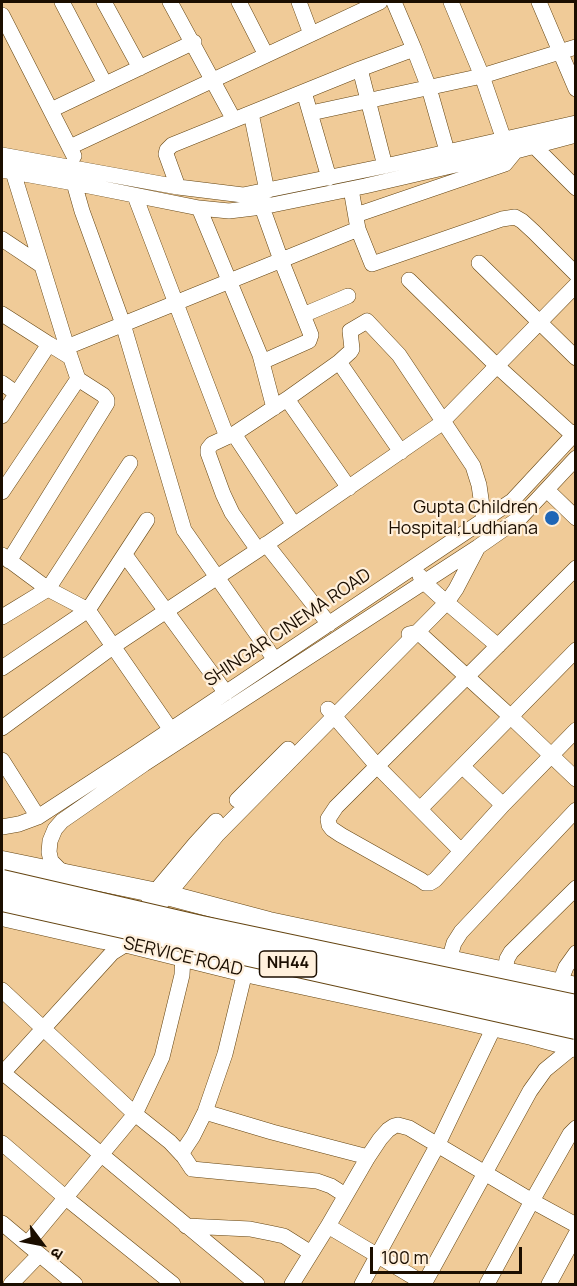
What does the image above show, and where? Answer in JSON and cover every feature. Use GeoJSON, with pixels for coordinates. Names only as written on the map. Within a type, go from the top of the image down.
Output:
{"type":"FeatureCollection","features":[{"type":"Feature","properties":{"kind":"highway","name":"NH44"},"geometry":{"type":"LineString","coordinates":[[2,881],[201,927],[576,1006]]}},
{"type":"Feature","properties":{"kind":"highway","name":"NH44"},"geometry":{"type":"LineString","coordinates":[[2,900],[575,1041]]}},
{"type":"Feature","properties":{"kind":"main road"},"geometry":{"type":"LineString","coordinates":[[2,861],[161,894],[269,922],[567,986]]}},
{"type":"Feature","properties":{"kind":"main road","name":"SERVICE ROAD"},"geometry":{"type":"LineString","coordinates":[[2,916],[118,946],[183,957],[532,1035],[575,1041]]}},
{"type":"Feature","properties":{"kind":"street"},"geometry":{"type":"LineString","coordinates":[[62,2],[105,84]]}},
{"type":"Feature","properties":{"kind":"street"},"geometry":{"type":"LineString","coordinates":[[104,2],[140,68]]}},
{"type":"Feature","properties":{"kind":"street"},"geometry":{"type":"LineString","coordinates":[[170,2],[194,42],[234,120]]}},
{"type":"Feature","properties":{"kind":"street"},"geometry":{"type":"LineString","coordinates":[[239,2],[266,55]]}},
{"type":"Feature","properties":{"kind":"street"},"geometry":{"type":"LineString","coordinates":[[299,2],[311,34]]}},
{"type":"Feature","properties":{"kind":"street"},"geometry":{"type":"LineString","coordinates":[[70,147],[311,34],[360,6],[380,2]]}},
{"type":"Feature","properties":{"kind":"street"},"geometry":{"type":"LineString","coordinates":[[394,2],[429,88],[447,151]]}},
{"type":"Feature","properties":{"kind":"street"},"geometry":{"type":"LineString","coordinates":[[451,2],[482,76],[504,140]]}},
{"type":"Feature","properties":{"kind":"street"},"geometry":{"type":"LineString","coordinates":[[539,2],[576,89]]}},
{"type":"Feature","properties":{"kind":"street"},"geometry":{"type":"LineString","coordinates":[[2,15],[70,147],[82,211],[123,324],[184,530],[275,660]]}},
{"type":"Feature","properties":{"kind":"street"},"geometry":{"type":"LineString","coordinates":[[51,110],[194,42]]}},
{"type":"Feature","properties":{"kind":"street"},"geometry":{"type":"LineString","coordinates":[[310,113],[482,76],[576,47]]}},
{"type":"Feature","properties":{"kind":"street"},"geometry":{"type":"LineString","coordinates":[[178,187],[166,158],[169,147],[414,49]]}},
{"type":"Feature","properties":{"kind":"street"},"geometry":{"type":"LineString","coordinates":[[360,69],[385,166]]}},
{"type":"Feature","properties":{"kind":"street"},"geometry":{"type":"LineString","coordinates":[[304,92],[329,178]]}},
{"type":"Feature","properties":{"kind":"street"},"geometry":{"type":"LineString","coordinates":[[251,113],[262,198],[281,260],[311,334],[310,340],[262,362]]}},
{"type":"Feature","properties":{"kind":"street"},"geometry":{"type":"LineString","coordinates":[[2,154],[135,196],[229,211],[262,198],[329,178],[447,151],[504,140],[572,131]]}},
{"type":"Feature","properties":{"kind":"street"},"geometry":{"type":"LineString","coordinates":[[171,730],[88,610],[48,589],[5,558],[107,400],[78,379],[41,264],[5,171],[77,176],[262,198],[351,189],[516,151],[572,131]]}},
{"type":"Feature","properties":{"kind":"street"},"geometry":{"type":"LineString","coordinates":[[534,146],[576,188]]}},
{"type":"Feature","properties":{"kind":"street"},"geometry":{"type":"LineString","coordinates":[[2,314],[49,344],[68,352],[123,324],[281,260],[357,222],[505,164],[516,151]]}},
{"type":"Feature","properties":{"kind":"street"},"geometry":{"type":"LineString","coordinates":[[351,189],[357,222],[372,264],[502,219],[515,217],[522,220],[576,274]]}},
{"type":"Feature","properties":{"kind":"street"},"geometry":{"type":"LineString","coordinates":[[135,196],[175,303],[230,436],[294,525]]}},
{"type":"Feature","properties":{"kind":"street"},"geometry":{"type":"LineString","coordinates":[[199,208],[262,362],[274,408]]}},
{"type":"Feature","properties":{"kind":"street"},"geometry":{"type":"LineString","coordinates":[[2,239],[41,264]]}},
{"type":"Feature","properties":{"kind":"street"},"geometry":{"type":"LineString","coordinates":[[479,263],[576,358]]}},
{"type":"Feature","properties":{"kind":"street"},"geometry":{"type":"LineString","coordinates":[[409,280],[497,366],[574,433]]}},
{"type":"Feature","properties":{"kind":"street"},"geometry":{"type":"LineString","coordinates":[[2,728],[114,646],[349,488],[443,421],[576,285]]}},
{"type":"Feature","properties":{"kind":"street"},"geometry":{"type":"LineString","coordinates":[[303,315],[348,296]]}},
{"type":"Feature","properties":{"kind":"street"},"geometry":{"type":"LineString","coordinates":[[329,624],[232,513],[208,449],[212,444],[230,436],[274,408],[339,362],[352,349],[350,331],[367,321],[399,355],[472,466],[476,474],[484,520]]}},
{"type":"Feature","properties":{"kind":"street"},"geometry":{"type":"LineString","coordinates":[[2,416],[49,344]]}},
{"type":"Feature","properties":{"kind":"street"},"geometry":{"type":"LineString","coordinates":[[339,362],[401,452]]}},
{"type":"Feature","properties":{"kind":"street"},"geometry":{"type":"LineString","coordinates":[[2,492],[78,379]]}},
{"type":"Feature","properties":{"kind":"street"},"geometry":{"type":"LineString","coordinates":[[2,383],[16,393]]}},
{"type":"Feature","properties":{"kind":"street"},"geometry":{"type":"LineString","coordinates":[[287,399],[349,488]]}},
{"type":"Feature","properties":{"kind":"street","name":"SHINGAR CINEMA ROAD"},"geometry":{"type":"LineString","coordinates":[[2,827],[38,817],[512,501],[574,433]]}},
{"type":"Feature","properties":{"kind":"street","name":"SHINGAR CINEMA ROAD"},"geometry":{"type":"LineString","coordinates":[[67,874],[51,861],[49,852],[50,841],[55,829],[62,821],[144,764],[521,517],[576,458]]}},
{"type":"Feature","properties":{"kind":"street"},"geometry":{"type":"LineString","coordinates":[[2,617],[48,589],[130,463]]}},
{"type":"Feature","properties":{"kind":"street"},"geometry":{"type":"LineString","coordinates":[[547,490],[576,518]]}},
{"type":"Feature","properties":{"kind":"street"},"geometry":{"type":"LineString","coordinates":[[2,668],[88,610],[147,520]]}},
{"type":"Feature","properties":{"kind":"street"},"geometry":{"type":"LineString","coordinates":[[257,1284],[2,1073],[118,946],[161,894],[195,844],[246,789],[332,713],[418,632],[442,598],[456,589],[478,547]]}},
{"type":"Feature","properties":{"kind":"street"},"geometry":{"type":"LineString","coordinates":[[125,555],[226,693]]}},
{"type":"Feature","properties":{"kind":"street"},"geometry":{"type":"LineString","coordinates":[[414,567],[424,582],[498,646]]}},
{"type":"Feature","properties":{"kind":"street"},"geometry":{"type":"LineString","coordinates":[[576,568],[330,814],[329,825],[332,829],[425,883],[430,883],[576,730]]}},
{"type":"Feature","properties":{"kind":"street"},"geometry":{"type":"LineString","coordinates":[[418,632],[576,779]]}},
{"type":"Feature","properties":{"kind":"street"},"geometry":{"type":"LineString","coordinates":[[420,809],[576,650]]}},
{"type":"Feature","properties":{"kind":"street"},"geometry":{"type":"LineString","coordinates":[[332,713],[378,766],[461,851]]}},
{"type":"Feature","properties":{"kind":"street"},"geometry":{"type":"LineString","coordinates":[[2,760],[38,817]]}},
{"type":"Feature","properties":{"kind":"street"},"geometry":{"type":"LineString","coordinates":[[462,766],[503,805]]}},
{"type":"Feature","properties":{"kind":"street"},"geometry":{"type":"LineString","coordinates":[[449,960],[454,943],[461,932],[576,810]]}},
{"type":"Feature","properties":{"kind":"street"},"geometry":{"type":"LineString","coordinates":[[505,972],[507,958],[511,952],[576,888]]}},
{"type":"Feature","properties":{"kind":"street"},"geometry":{"type":"LineString","coordinates":[[567,986],[566,966],[576,953]]}},
{"type":"Feature","properties":{"kind":"street"},"geometry":{"type":"LineString","coordinates":[[27,1244],[135,1114],[162,1057],[182,975],[183,957]]}},
{"type":"Feature","properties":{"kind":"street"},"geometry":{"type":"LineString","coordinates":[[181,1154],[193,1136],[204,1112],[225,1054],[245,972]]}},
{"type":"Feature","properties":{"kind":"street"},"geometry":{"type":"LineString","coordinates":[[2,990],[135,1114],[170,1142],[189,1167],[194,1170],[317,1181],[345,1195]]}},
{"type":"Feature","properties":{"kind":"street"},"geometry":{"type":"LineString","coordinates":[[362,1284],[437,1146],[494,1027]]}},
{"type":"Feature","properties":{"kind":"street"},"geometry":{"type":"LineString","coordinates":[[328,1226],[424,1284],[530,1091],[545,1070],[575,1041]]}},
{"type":"Feature","properties":{"kind":"street"},"geometry":{"type":"LineString","coordinates":[[204,1112],[368,1157]]}},
{"type":"Feature","properties":{"kind":"street"},"geometry":{"type":"LineString","coordinates":[[292,1284],[368,1157],[388,1130],[399,1125],[409,1128],[576,1225]]}},
{"type":"Feature","properties":{"kind":"street"},"geometry":{"type":"LineString","coordinates":[[487,1284],[570,1134],[576,1128]]}},
{"type":"Feature","properties":{"kind":"street"},"geometry":{"type":"LineString","coordinates":[[2,1143],[172,1284]]}},
{"type":"Feature","properties":{"kind":"street"},"geometry":{"type":"LineString","coordinates":[[2,1223],[75,1284]]}},
{"type":"Feature","properties":{"kind":"street"},"geometry":{"type":"LineString","coordinates":[[186,1226],[250,1229],[284,1236],[311,1253]]}},
{"type":"Feature","properties":{"kind":"street"},"geometry":{"type":"LineString","coordinates":[[549,1284],[576,1234]]}},
{"type":"Feature","properties":{"kind":"street"},"geometry":{"type":"LineString","coordinates":[[11,1284],[39,1255]]}},
{"type":"Feature","properties":{"kind":"place","name":"Gupta Children Hospital,Ludhiana"},"geometry":{"type":"Point","coordinates":[552,518]}}]}
